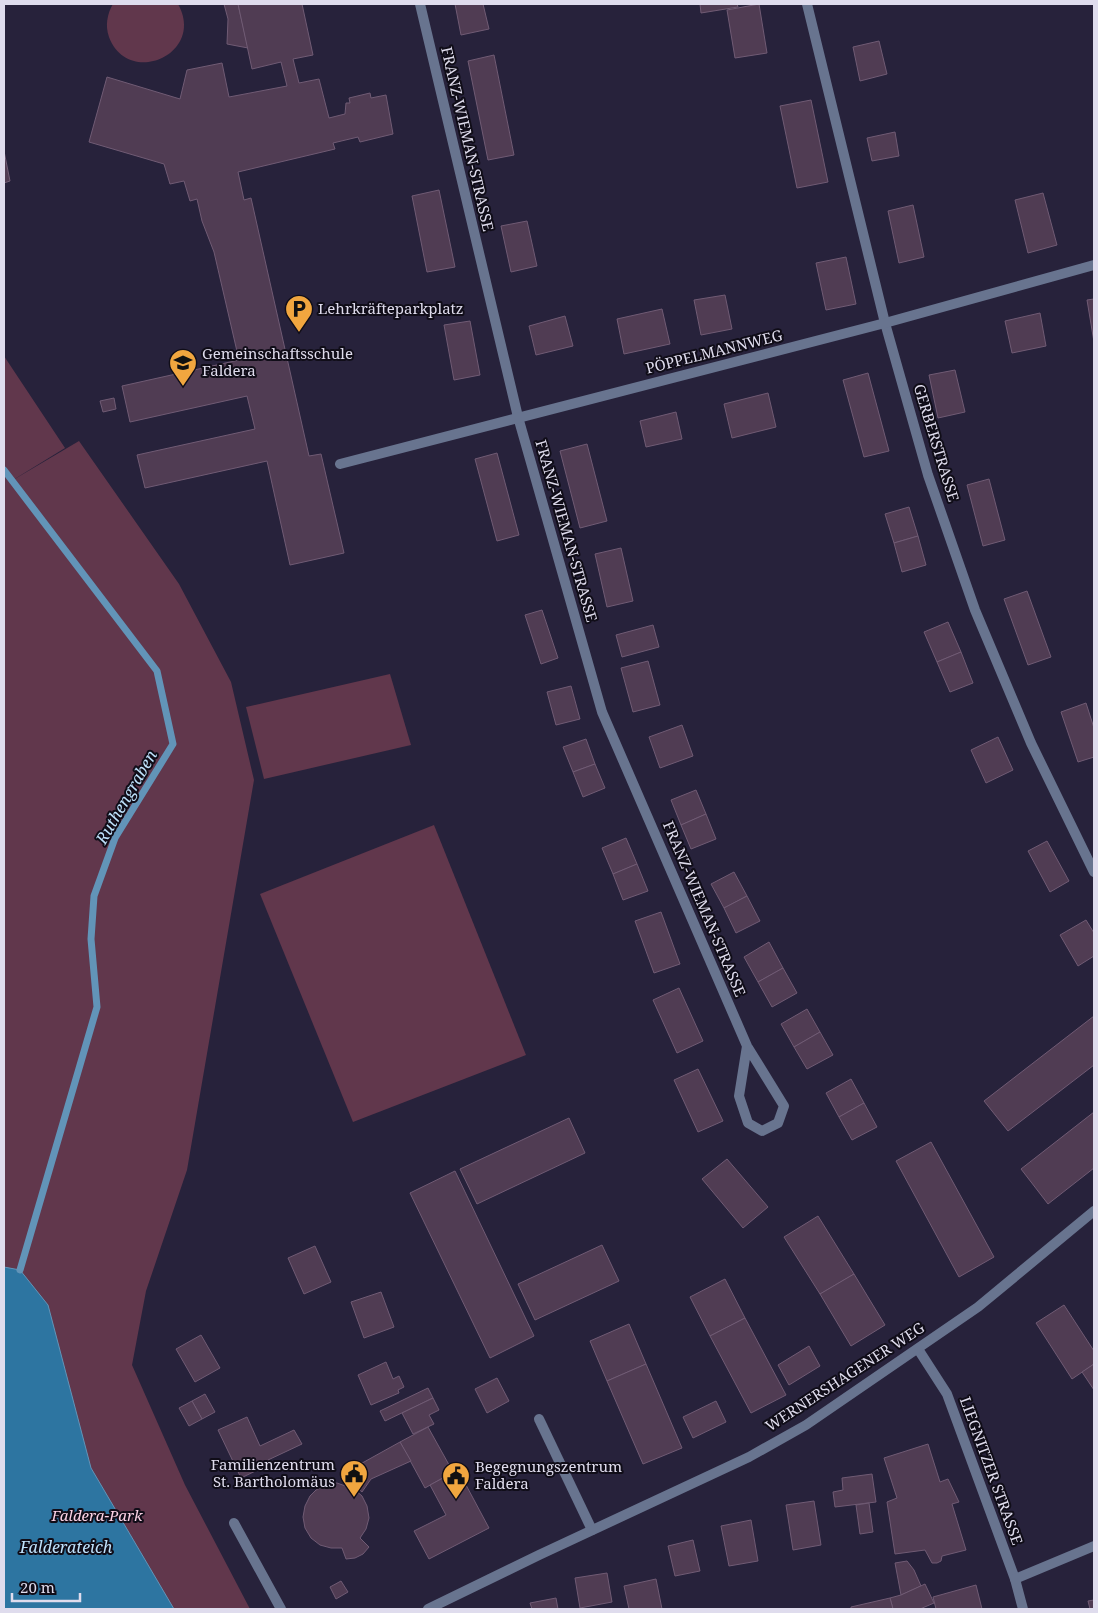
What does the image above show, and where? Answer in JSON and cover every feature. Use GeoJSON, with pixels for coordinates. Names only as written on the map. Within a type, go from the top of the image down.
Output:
{"type":"FeatureCollection","features":[{"type":"Feature","properties":{"kind":"street","name":"FRANZ-WIEMAN-STRASSE"},"geometry":{"type":"LineString","coordinates":[[420,4],[518,417],[602,712],[747,1046],[784,1106],[778,1124],[762,1131],[748,1123],[739,1096],[747,1046]]}},
{"type":"Feature","properties":{"kind":"street","name":"GERBERSTRASSE"},"geometry":{"type":"LineString","coordinates":[[807,4],[885,323],[928,474],[975,610],[1031,742],[1094,872]]}},
{"type":"Feature","properties":{"kind":"street","name":"PÖPPELMANNWEG"},"geometry":{"type":"LineString","coordinates":[[340,464],[885,323],[1094,265]]}},
{"type":"Feature","properties":{"kind":"street","name":"WERNERSHAGENER WEG"},"geometry":{"type":"LineString","coordinates":[[428,1609],[750,1457],[806,1425],[978,1307],[1094,1212]]}},
{"type":"Feature","properties":{"kind":"street","name":"LIEGNITZER STRASSE"},"geometry":{"type":"LineString","coordinates":[[918,1349],[947,1394],[1015,1579],[1023,1609]]}},
{"type":"Feature","properties":{"kind":"street"},"geometry":{"type":"LineString","coordinates":[[539,1418],[592,1530]]}},
{"type":"Feature","properties":{"kind":"street"},"geometry":{"type":"LineString","coordinates":[[234,1522],[281,1609]]}},
{"type":"Feature","properties":{"kind":"street"},"geometry":{"type":"LineString","coordinates":[[1015,1579],[1094,1546]]}},
{"type":"Feature","properties":{"kind":"green space"},"geometry":{"type":"Polygon","coordinates":[[[113,4],[178,4],[184,22],[182,37],[173,50],[161,58],[147,62],[132,60],[119,52],[109,37],[107,20],[113,4]]]}},
{"type":"Feature","properties":{"kind":"green space","name":"Faldera-Park"},"geometry":{"type":"Polygon","coordinates":[[[4,356],[65,448],[8,483],[79,441],[179,584],[231,682],[254,780],[187,1170],[146,1291],[132,1365],[185,1485],[250,1609],[4,1609],[4,356]]]}},
{"type":"Feature","properties":{"kind":"green space"},"geometry":{"type":"Polygon","coordinates":[[[390,674],[411,745],[264,779],[246,707],[390,674]]]}},
{"type":"Feature","properties":{"kind":"green space"},"geometry":{"type":"Polygon","coordinates":[[[434,825],[526,1055],[353,1122],[260,894],[434,825]]]}},
{"type":"Feature","properties":{"kind":"water","name":"Falderateich"},"geometry":{"type":"Polygon","coordinates":[[[4,1267],[20,1270],[48,1305],[91,1468],[174,1609],[4,1609],[4,1267]]]}},
{"type":"Feature","properties":{"kind":"building"},"geometry":{"type":"Polygon","coordinates":[[[224,4],[238,4],[248,48],[227,44],[228,19],[224,4]]]}},
{"type":"Feature","properties":{"kind":"building"},"geometry":{"type":"Polygon","coordinates":[[[238,4],[302,4],[313,55],[293,59],[299,83],[319,79],[329,118],[345,114],[346,103],[350,103],[349,98],[370,93],[371,98],[386,95],[393,134],[360,142],[358,137],[333,143],[335,149],[238,172],[244,200],[251,198],[309,456],[321,454],[344,553],[290,565],[267,461],[145,488],[137,455],[255,429],[247,396],[130,422],[122,386],[239,360],[214,252],[202,221],[197,199],[190,201],[184,181],[170,184],[164,164],[89,142],[107,77],[180,99],[187,70],[222,63],[229,97],[287,86],[281,62],[252,69],[238,4]]]}},
{"type":"Feature","properties":{"kind":"building"},"geometry":{"type":"Polygon","coordinates":[[[455,4],[483,4],[489,29],[461,35],[455,4]]]}},
{"type":"Feature","properties":{"kind":"building"},"geometry":{"type":"Polygon","coordinates":[[[700,4],[737,4],[738,7],[701,13],[700,4]]]}},
{"type":"Feature","properties":{"kind":"building"},"geometry":{"type":"Polygon","coordinates":[[[759,4],[767,53],[735,58],[727,10],[759,4]]]}},
{"type":"Feature","properties":{"kind":"building"},"geometry":{"type":"Polygon","coordinates":[[[879,41],[887,74],[860,81],[853,47],[879,41]]]}},
{"type":"Feature","properties":{"kind":"building"},"geometry":{"type":"Polygon","coordinates":[[[494,55],[514,155],[488,160],[468,61],[494,55]]]}},
{"type":"Feature","properties":{"kind":"building"},"geometry":{"type":"Polygon","coordinates":[[[811,100],[828,182],[797,188],[780,106],[811,100]]]}},
{"type":"Feature","properties":{"kind":"building"},"geometry":{"type":"Polygon","coordinates":[[[895,132],[899,156],[872,161],[867,138],[895,132]]]}},
{"type":"Feature","properties":{"kind":"building"},"geometry":{"type":"Polygon","coordinates":[[[4,151],[10,181],[4,183],[4,151]]]}},
{"type":"Feature","properties":{"kind":"building"},"geometry":{"type":"Polygon","coordinates":[[[439,190],[455,267],[427,272],[412,196],[439,190]]]}},
{"type":"Feature","properties":{"kind":"building"},"geometry":{"type":"Polygon","coordinates":[[[1043,193],[1057,245],[1028,253],[1015,200],[1043,193]]]}},
{"type":"Feature","properties":{"kind":"building"},"geometry":{"type":"Polygon","coordinates":[[[913,205],[924,257],[899,263],[888,211],[913,205]]]}},
{"type":"Feature","properties":{"kind":"building"},"geometry":{"type":"Polygon","coordinates":[[[527,221],[537,266],[511,272],[501,226],[527,221]]]}},
{"type":"Feature","properties":{"kind":"building"},"geometry":{"type":"Polygon","coordinates":[[[846,257],[856,304],[826,310],[816,263],[846,257]]]}},
{"type":"Feature","properties":{"kind":"building"},"geometry":{"type":"Polygon","coordinates":[[[725,295],[732,329],[701,335],[694,300],[725,295]]]}},
{"type":"Feature","properties":{"kind":"building"},"geometry":{"type":"Polygon","coordinates":[[[1094,299],[1094,342],[1087,300],[1094,299]]]}},
{"type":"Feature","properties":{"kind":"building"},"geometry":{"type":"Polygon","coordinates":[[[662,309],[670,344],[624,354],[617,319],[662,309]]]}},
{"type":"Feature","properties":{"kind":"building"},"geometry":{"type":"Polygon","coordinates":[[[1040,313],[1046,346],[1012,353],[1005,321],[1040,313]]]}},
{"type":"Feature","properties":{"kind":"building"},"geometry":{"type":"Polygon","coordinates":[[[565,316],[573,346],[536,355],[529,326],[565,316]]]}},
{"type":"Feature","properties":{"kind":"building"},"geometry":{"type":"Polygon","coordinates":[[[470,321],[480,375],[454,380],[444,325],[470,321]]]}},
{"type":"Feature","properties":{"kind":"building"},"geometry":{"type":"Polygon","coordinates":[[[955,370],[965,412],[938,418],[929,375],[955,370]]]}},
{"type":"Feature","properties":{"kind":"building"},"geometry":{"type":"Polygon","coordinates":[[[868,373],[889,451],[864,457],[843,380],[868,373]]]}},
{"type":"Feature","properties":{"kind":"building"},"geometry":{"type":"Polygon","coordinates":[[[768,393],[776,427],[732,438],[724,404],[768,393]]]}},
{"type":"Feature","properties":{"kind":"building"},"geometry":{"type":"Polygon","coordinates":[[[114,398],[116,409],[103,412],[100,401],[114,398]]]}},
{"type":"Feature","properties":{"kind":"building"},"geometry":{"type":"Polygon","coordinates":[[[676,412],[682,439],[646,447],[640,421],[676,412]]]}},
{"type":"Feature","properties":{"kind":"building"},"geometry":{"type":"Polygon","coordinates":[[[587,444],[607,521],[580,528],[560,451],[587,444]]]}},
{"type":"Feature","properties":{"kind":"building"},"geometry":{"type":"Polygon","coordinates":[[[497,453],[519,535],[497,541],[475,459],[497,453]]]}},
{"type":"Feature","properties":{"kind":"building"},"geometry":{"type":"Polygon","coordinates":[[[989,479],[1005,540],[983,546],[967,485],[989,479]]]}},
{"type":"Feature","properties":{"kind":"building"},"geometry":{"type":"Polygon","coordinates":[[[909,507],[918,536],[894,543],[885,514],[909,507]]]}},
{"type":"Feature","properties":{"kind":"building"},"geometry":{"type":"Polygon","coordinates":[[[918,536],[926,565],[902,572],[894,543],[918,536]]]}},
{"type":"Feature","properties":{"kind":"building"},"geometry":{"type":"Polygon","coordinates":[[[621,548],[633,601],[607,607],[595,554],[621,548]]]}},
{"type":"Feature","properties":{"kind":"building"},"geometry":{"type":"Polygon","coordinates":[[[1027,591],[1051,657],[1028,665],[1004,599],[1027,591]]]}},
{"type":"Feature","properties":{"kind":"building"},"geometry":{"type":"Polygon","coordinates":[[[542,610],[558,658],[541,664],[525,615],[542,610]]]}},
{"type":"Feature","properties":{"kind":"building"},"geometry":{"type":"Polygon","coordinates":[[[948,622],[961,652],[937,662],[924,632],[948,622]]]}},
{"type":"Feature","properties":{"kind":"building"},"geometry":{"type":"Polygon","coordinates":[[[653,625],[659,647],[622,657],[616,635],[653,625]]]}},
{"type":"Feature","properties":{"kind":"building"},"geometry":{"type":"Polygon","coordinates":[[[961,652],[973,683],[950,692],[937,662],[961,652]]]}},
{"type":"Feature","properties":{"kind":"building"},"geometry":{"type":"Polygon","coordinates":[[[648,661],[660,705],[633,712],[621,668],[648,661]]]}},
{"type":"Feature","properties":{"kind":"building"},"geometry":{"type":"Polygon","coordinates":[[[571,686],[580,719],[556,725],[547,692],[571,686]]]}},
{"type":"Feature","properties":{"kind":"building"},"geometry":{"type":"Polygon","coordinates":[[[1086,703],[1094,728],[1094,757],[1078,762],[1061,712],[1086,703]]]}},
{"type":"Feature","properties":{"kind":"building"},"geometry":{"type":"Polygon","coordinates":[[[682,725],[693,756],[660,768],[649,737],[682,725]]]}},
{"type":"Feature","properties":{"kind":"building"},"geometry":{"type":"Polygon","coordinates":[[[998,737],[1013,770],[986,783],[971,750],[998,737]]]}},
{"type":"Feature","properties":{"kind":"building"},"geometry":{"type":"Polygon","coordinates":[[[586,739],[595,764],[573,772],[563,747],[586,739]]]}},
{"type":"Feature","properties":{"kind":"building"},"geometry":{"type":"Polygon","coordinates":[[[595,764],[605,788],[583,797],[573,772],[595,764]]]}},
{"type":"Feature","properties":{"kind":"building"},"geometry":{"type":"Polygon","coordinates":[[[696,790],[706,814],[681,825],[671,800],[696,790]]]}},
{"type":"Feature","properties":{"kind":"building"},"geometry":{"type":"Polygon","coordinates":[[[706,814],[716,839],[691,849],[681,825],[706,814]]]}},
{"type":"Feature","properties":{"kind":"building"},"geometry":{"type":"Polygon","coordinates":[[[626,838],[637,864],[613,874],[602,848],[626,838]]]}},
{"type":"Feature","properties":{"kind":"building"},"geometry":{"type":"Polygon","coordinates":[[[1047,841],[1069,881],[1050,892],[1028,851],[1047,841]]]}},
{"type":"Feature","properties":{"kind":"building"},"geometry":{"type":"Polygon","coordinates":[[[637,864],[648,891],[623,900],[613,874],[637,864]]]}},
{"type":"Feature","properties":{"kind":"building"},"geometry":{"type":"Polygon","coordinates":[[[734,872],[747,896],[724,908],[711,884],[734,872]]]}},
{"type":"Feature","properties":{"kind":"building"},"geometry":{"type":"Polygon","coordinates":[[[747,896],[760,921],[736,933],[724,908],[747,896]]]}},
{"type":"Feature","properties":{"kind":"building"},"geometry":{"type":"Polygon","coordinates":[[[661,912],[680,964],[654,973],[635,921],[661,912]]]}},
{"type":"Feature","properties":{"kind":"building"},"geometry":{"type":"Polygon","coordinates":[[[1086,920],[1094,933],[1094,956],[1078,966],[1060,935],[1086,920]]]}},
{"type":"Feature","properties":{"kind":"building"},"geometry":{"type":"Polygon","coordinates":[[[769,942],[783,968],[758,982],[744,957],[769,942]]]}},
{"type":"Feature","properties":{"kind":"building"},"geometry":{"type":"Polygon","coordinates":[[[783,968],[797,993],[772,1007],[758,982],[783,968]]]}},
{"type":"Feature","properties":{"kind":"building"},"geometry":{"type":"Polygon","coordinates":[[[679,988],[703,1041],[677,1053],[653,1000],[679,988]]]}},
{"type":"Feature","properties":{"kind":"building"},"geometry":{"type":"Polygon","coordinates":[[[807,1009],[820,1032],[794,1047],[781,1024],[807,1009]]]}},
{"type":"Feature","properties":{"kind":"building"},"geometry":{"type":"Polygon","coordinates":[[[1094,1016],[1094,1065],[1008,1131],[984,1101],[1094,1016]]]}},
{"type":"Feature","properties":{"kind":"building"},"geometry":{"type":"Polygon","coordinates":[[[820,1032],[833,1055],[807,1069],[794,1047],[820,1032]]]}},
{"type":"Feature","properties":{"kind":"building"},"geometry":{"type":"Polygon","coordinates":[[[698,1069],[723,1121],[698,1132],[674,1080],[698,1069]]]}},
{"type":"Feature","properties":{"kind":"building"},"geometry":{"type":"Polygon","coordinates":[[[851,1079],[864,1103],[839,1117],[826,1093],[851,1079]]]}},
{"type":"Feature","properties":{"kind":"building"},"geometry":{"type":"Polygon","coordinates":[[[864,1103],[877,1127],[852,1140],[839,1117],[864,1103]]]}},
{"type":"Feature","properties":{"kind":"building"},"geometry":{"type":"Polygon","coordinates":[[[1094,1112],[1094,1168],[1048,1204],[1021,1169],[1094,1112]]]}},
{"type":"Feature","properties":{"kind":"building"},"geometry":{"type":"Polygon","coordinates":[[[569,1118],[585,1153],[477,1204],[460,1169],[569,1118]]]}},
{"type":"Feature","properties":{"kind":"building"},"geometry":{"type":"Polygon","coordinates":[[[931,1142],[994,1257],[959,1277],[896,1161],[931,1142]]]}},
{"type":"Feature","properties":{"kind":"building"},"geometry":{"type":"Polygon","coordinates":[[[727,1159],[768,1207],[743,1228],[702,1179],[727,1159]]]}},
{"type":"Feature","properties":{"kind":"building"},"geometry":{"type":"Polygon","coordinates":[[[455,1171],[534,1336],[490,1358],[410,1193],[455,1171]]]}},
{"type":"Feature","properties":{"kind":"building"},"geometry":{"type":"Polygon","coordinates":[[[818,1216],[854,1274],[820,1294],[784,1237],[818,1216]]]}},
{"type":"Feature","properties":{"kind":"building"},"geometry":{"type":"Polygon","coordinates":[[[602,1245],[619,1281],[535,1320],[518,1284],[602,1245]]]}},
{"type":"Feature","properties":{"kind":"building"},"geometry":{"type":"Polygon","coordinates":[[[315,1246],[331,1282],[304,1294],[288,1258],[315,1246]]]}},
{"type":"Feature","properties":{"kind":"building"},"geometry":{"type":"Polygon","coordinates":[[[854,1274],[885,1325],[851,1346],[820,1294],[854,1274]]]}},
{"type":"Feature","properties":{"kind":"building"},"geometry":{"type":"Polygon","coordinates":[[[725,1279],[745,1318],[710,1336],[690,1297],[725,1279]]]}},
{"type":"Feature","properties":{"kind":"building"},"geometry":{"type":"Polygon","coordinates":[[[381,1292],[394,1327],[364,1338],[351,1302],[381,1292]]]}},
{"type":"Feature","properties":{"kind":"building"},"geometry":{"type":"Polygon","coordinates":[[[1064,1305],[1094,1351],[1094,1364],[1072,1379],[1036,1323],[1064,1305]]]}},
{"type":"Feature","properties":{"kind":"building"},"geometry":{"type":"Polygon","coordinates":[[[745,1318],[786,1395],[751,1413],[710,1336],[745,1318]]]}},
{"type":"Feature","properties":{"kind":"building"},"geometry":{"type":"Polygon","coordinates":[[[629,1324],[646,1364],[607,1381],[590,1341],[629,1324]]]}},
{"type":"Feature","properties":{"kind":"building"},"geometry":{"type":"Polygon","coordinates":[[[201,1335],[220,1368],[195,1382],[176,1349],[201,1335]]]}},
{"type":"Feature","properties":{"kind":"building"},"geometry":{"type":"Polygon","coordinates":[[[809,1346],[820,1366],[789,1385],[778,1365],[809,1346]]]}},
{"type":"Feature","properties":{"kind":"building"},"geometry":{"type":"Polygon","coordinates":[[[386,1362],[393,1379],[399,1376],[404,1387],[398,1390],[399,1393],[371,1405],[358,1375],[386,1362]]]}},
{"type":"Feature","properties":{"kind":"building"},"geometry":{"type":"Polygon","coordinates":[[[646,1364],[682,1448],[643,1464],[607,1381],[646,1364]]]}},
{"type":"Feature","properties":{"kind":"building"},"geometry":{"type":"Polygon","coordinates":[[[1094,1364],[1094,1390],[1082,1372],[1094,1364]]]}},
{"type":"Feature","properties":{"kind":"building"},"geometry":{"type":"Polygon","coordinates":[[[497,1378],[509,1401],[487,1413],[475,1389],[497,1378]]]}},
{"type":"Feature","properties":{"kind":"building"},"geometry":{"type":"Polygon","coordinates":[[[428,1388],[433,1398],[385,1421],[380,1411],[428,1388]]]}},
{"type":"Feature","properties":{"kind":"building"},"geometry":{"type":"Polygon","coordinates":[[[205,1394],[215,1412],[202,1419],[192,1401],[205,1394]]]}},
{"type":"Feature","properties":{"kind":"building"},"geometry":{"type":"Polygon","coordinates":[[[433,1398],[439,1410],[429,1415],[434,1424],[413,1434],[402,1413],[433,1398]]]}},
{"type":"Feature","properties":{"kind":"building"},"geometry":{"type":"Polygon","coordinates":[[[192,1401],[202,1419],[189,1426],[179,1408],[192,1401]]]}},
{"type":"Feature","properties":{"kind":"building"},"geometry":{"type":"Polygon","coordinates":[[[716,1401],[726,1422],[693,1438],[683,1417],[716,1401]]]}},
{"type":"Feature","properties":{"kind":"building"},"geometry":{"type":"Polygon","coordinates":[[[247,1417],[260,1446],[294,1430],[302,1444],[268,1460],[270,1464],[241,1478],[218,1430],[247,1417]]]}},
{"type":"Feature","properties":{"kind":"building"},"geometry":{"type":"Polygon","coordinates":[[[428,1427],[453,1472],[425,1488],[400,1442],[428,1427]]]}},
{"type":"Feature","properties":{"kind":"building"},"geometry":{"type":"Polygon","coordinates":[[[400,1442],[411,1461],[371,1479],[362,1492],[346,1481],[355,1467],[400,1442]]]}},
{"type":"Feature","properties":{"kind":"building"},"geometry":{"type":"Polygon","coordinates":[[[928,1444],[940,1482],[948,1479],[959,1502],[952,1504],[966,1550],[942,1556],[941,1561],[937,1563],[932,1563],[925,1550],[895,1554],[887,1502],[897,1498],[884,1458],[928,1444]]]}},
{"type":"Feature","properties":{"kind":"building","name":"Begegnungszentrum Faldera"},"geometry":{"type":"Polygon","coordinates":[[[458,1470],[489,1528],[429,1559],[414,1531],[446,1515],[430,1485],[458,1470]]]}},
{"type":"Feature","properties":{"kind":"building"},"geometry":{"type":"Polygon","coordinates":[[[872,1474],[876,1502],[835,1507],[833,1492],[843,1490],[842,1478],[872,1474]]]}},
{"type":"Feature","properties":{"kind":"building"},"geometry":{"type":"Polygon","coordinates":[[[337,1483],[354,1489],[362,1496],[367,1506],[369,1518],[366,1529],[360,1538],[369,1547],[363,1554],[355,1558],[346,1559],[342,1548],[320,1545],[311,1538],[305,1528],[303,1517],[305,1506],[310,1496],[316,1490],[326,1485],[337,1483]]]}},
{"type":"Feature","properties":{"kind":"building"},"geometry":{"type":"Polygon","coordinates":[[[814,1501],[821,1545],[793,1550],[786,1505],[814,1501]]]}},
{"type":"Feature","properties":{"kind":"building"},"geometry":{"type":"Polygon","coordinates":[[[869,1503],[873,1532],[860,1534],[856,1505],[869,1503]]]}},
{"type":"Feature","properties":{"kind":"building"},"geometry":{"type":"Polygon","coordinates":[[[751,1520],[758,1561],[729,1566],[721,1526],[751,1520]]]}},
{"type":"Feature","properties":{"kind":"building"},"geometry":{"type":"Polygon","coordinates":[[[693,1540],[700,1571],[675,1576],[668,1546],[693,1540]]]}},
{"type":"Feature","properties":{"kind":"building"},"geometry":{"type":"Polygon","coordinates":[[[907,1561],[914,1570],[921,1586],[901,1595],[895,1563],[907,1561]]]}},
{"type":"Feature","properties":{"kind":"building"},"geometry":{"type":"Polygon","coordinates":[[[607,1573],[612,1602],[580,1608],[575,1578],[607,1573]]]}},
{"type":"Feature","properties":{"kind":"building"},"geometry":{"type":"Polygon","coordinates":[[[656,1579],[662,1609],[629,1609],[624,1586],[656,1579]]]}},
{"type":"Feature","properties":{"kind":"building"},"geometry":{"type":"Polygon","coordinates":[[[341,1581],[348,1592],[336,1599],[330,1587],[341,1581]]]}},
{"type":"Feature","properties":{"kind":"building"},"geometry":{"type":"Polygon","coordinates":[[[925,1584],[934,1603],[920,1609],[893,1609],[890,1598],[925,1584]]]}},
{"type":"Feature","properties":{"kind":"building"},"geometry":{"type":"Polygon","coordinates":[[[976,1585],[982,1609],[936,1609],[933,1597],[976,1585]]]}},
{"type":"Feature","properties":{"kind":"building"},"geometry":{"type":"Polygon","coordinates":[[[556,1598],[558,1609],[532,1609],[530,1603],[556,1598]]]}},
{"type":"Feature","properties":{"kind":"building"},"geometry":{"type":"Polygon","coordinates":[[[890,1598],[893,1609],[851,1609],[851,1607],[890,1598]]]}},
{"type":"Feature","properties":{"kind":"building"},"geometry":{"type":"Polygon","coordinates":[[[1094,1600],[1094,1609],[1090,1609],[1088,1601],[1094,1600]]]}},
{"type":"Feature","properties":{"kind":"waterway","name":"Ruthengraben"},"geometry":{"type":"LineString","coordinates":[[4,470],[157,671],[173,744],[115,838],[94,896],[91,939],[97,1007],[20,1270]]}},
{"type":"Feature","properties":{"kind":"place","name":"Lehrkräfteparkplatz"},"geometry":{"type":"Point","coordinates":[299,333]}},
{"type":"Feature","properties":{"kind":"place","name":"Gemeinschaftsschule Faldera"},"geometry":{"type":"Point","coordinates":[183,387]}},
{"type":"Feature","properties":{"kind":"place","name":"Familienzentrum St. Bartholomäus"},"geometry":{"type":"Point","coordinates":[354,1498]}},
{"type":"Feature","properties":{"kind":"place","name":"Begegnungszentrum Faldera"},"geometry":{"type":"Point","coordinates":[456,1500]}}]}
